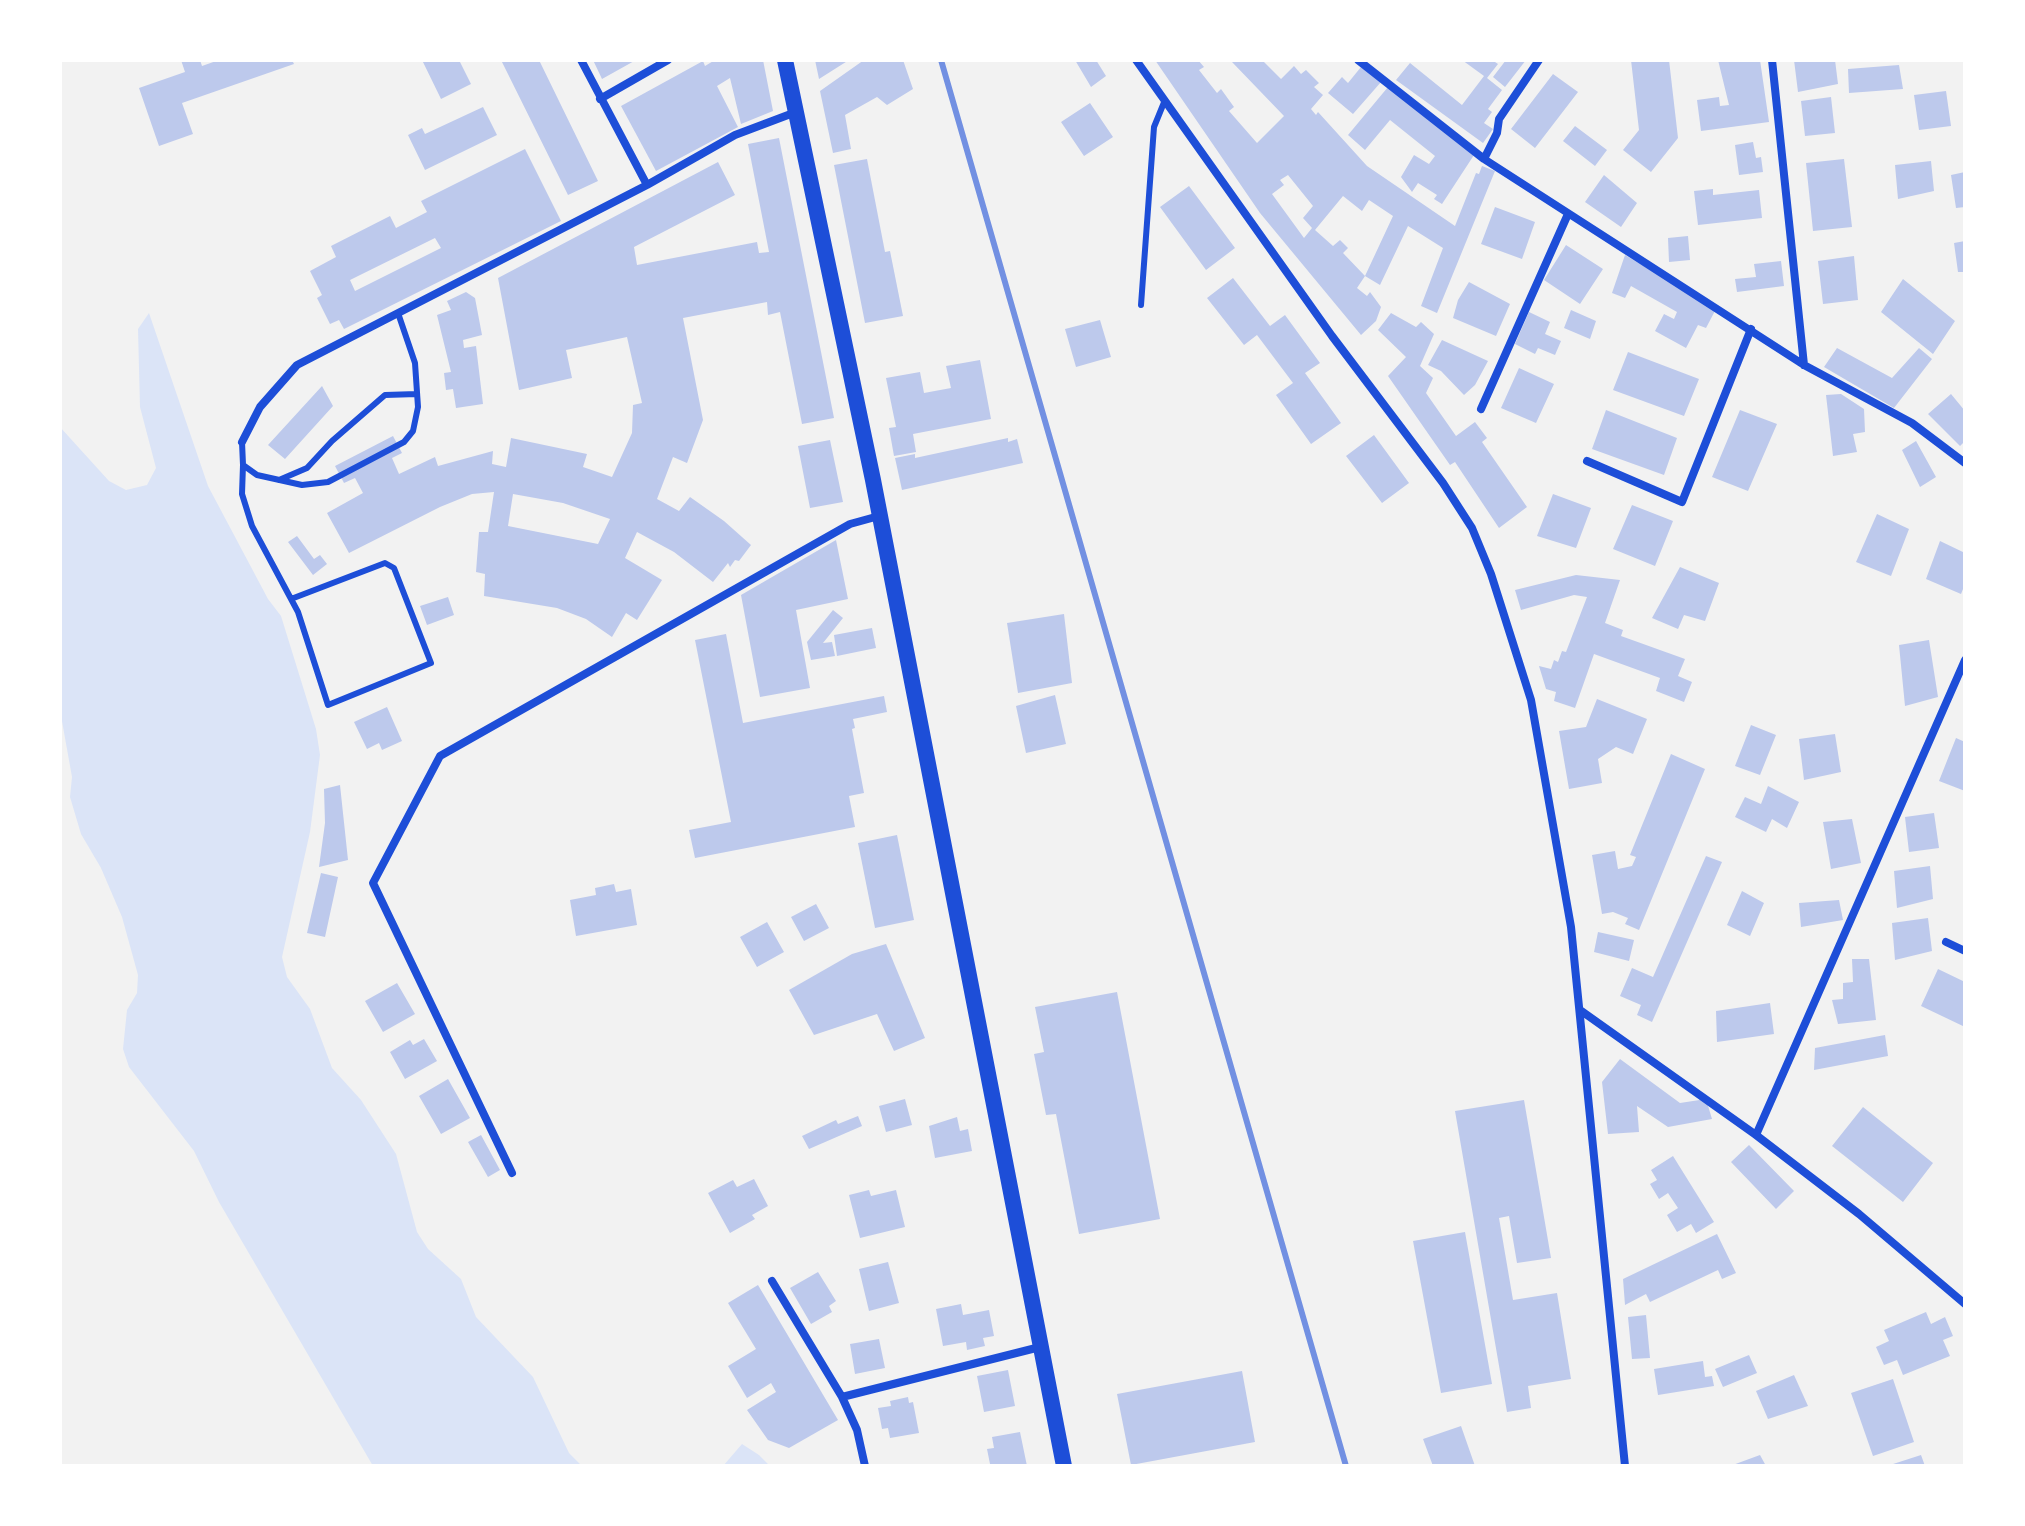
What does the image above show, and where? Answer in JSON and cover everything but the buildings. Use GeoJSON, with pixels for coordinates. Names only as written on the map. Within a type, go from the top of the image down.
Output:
{"type":"FeatureCollection","features":[{"type":"Feature","properties":{"kind":"main road"},"geometry":{"type":"LineString","coordinates":[[785,60],[879,516],[1064,1466]]}},
{"type":"Feature","properties":{"kind":"street"},"geometry":{"type":"LineString","coordinates":[[581,60],[647,185]]}},
{"type":"Feature","properties":{"kind":"street"},"geometry":{"type":"LineString","coordinates":[[600,99],[668,60]]}},
{"type":"Feature","properties":{"kind":"street"},"geometry":{"type":"LineString","coordinates":[[1136,60],[1332,336],[1443,483],[1472,528],[1491,574],[1531,700],[1564,882],[1580,1010],[1625,1466]]}},
{"type":"Feature","properties":{"kind":"street"},"geometry":{"type":"LineString","coordinates":[[1358,60],[1484,159],[1804,365],[1912,423],[1965,463]]}},
{"type":"Feature","properties":{"kind":"street"},"geometry":{"type":"LineString","coordinates":[[1484,159],[1497,133],[1499,119],[1539,60]]}},
{"type":"Feature","properties":{"kind":"street"},"geometry":{"type":"LineString","coordinates":[[1772,60],[1804,365]]}},
{"type":"Feature","properties":{"kind":"street"},"geometry":{"type":"LineString","coordinates":[[242,442],[260,407],[297,365],[647,185],[735,135],[797,112]]}},
{"type":"Feature","properties":{"kind":"street"},"geometry":{"type":"LineString","coordinates":[[1481,409],[1568,214]]}},
{"type":"Feature","properties":{"kind":"street"},"geometry":{"type":"LineString","coordinates":[[1587,461],[1682,502],[1751,329]]}},
{"type":"Feature","properties":{"kind":"street"},"geometry":{"type":"LineString","coordinates":[[512,1173],[373,883],[440,756],[850,524],[879,516]]}},
{"type":"Feature","properties":{"kind":"street"},"geometry":{"type":"LineString","coordinates":[[1756,1135],[1965,660]]}},
{"type":"Feature","properties":{"kind":"street"},"geometry":{"type":"LineString","coordinates":[[1946,942],[1965,951]]}},
{"type":"Feature","properties":{"kind":"street"},"geometry":{"type":"LineString","coordinates":[[1580,1010],[1756,1135],[1859,1214],[1965,1304]]}},
{"type":"Feature","properties":{"kind":"street"},"geometry":{"type":"LineString","coordinates":[[772,1281],[842,1397],[857,1430],[865,1466]]}},
{"type":"Feature","properties":{"kind":"street"},"geometry":{"type":"LineString","coordinates":[[842,1397],[1040,1347]]}},
{"type":"Feature","properties":{"kind":"lane"},"geometry":{"type":"LineString","coordinates":[[1141,305],[1154,127],[1165,100]]}},
{"type":"Feature","properties":{"kind":"lane"},"geometry":{"type":"LineString","coordinates":[[243,465],[257,475],[302,485],[328,482],[404,442],[413,431],[417,394],[415,363],[398,313]]}},
{"type":"Feature","properties":{"kind":"lane"},"geometry":{"type":"LineString","coordinates":[[279,480],[307,468],[332,441],[385,395],[417,394]]}},
{"type":"Feature","properties":{"kind":"lane"},"geometry":{"type":"LineString","coordinates":[[242,442],[242,494],[252,526],[291,599],[328,705],[431,663],[394,568],[385,563],[291,599]]}},
{"type":"Feature","properties":{"kind":"shaded area"},"geometry":{"type":"Polygon","coordinates":[[[149,313],[208,486],[268,599],[281,616],[316,729],[320,755],[310,832],[282,957],[287,977],[310,1009],[332,1068],[361,1100],[396,1154],[417,1232],[428,1249],[461,1279],[476,1317],[533,1377],[569,1453],[582,1466],[373,1466],[219,1202],[194,1151],[129,1067],[123,1049],[127,1010],[137,993],[138,975],[122,917],[101,868],[81,834],[70,797],[72,777],[60,710],[60,427],[109,481],[126,490],[147,485],[156,468],[140,407],[138,329],[149,313]]]}},
{"type":"Feature","properties":{"kind":"shaded area"},"geometry":{"type":"Polygon","coordinates":[[[742,1444],[759,1455],[770,1466],[723,1466],[742,1444]]]}},
{"type":"Feature","properties":{"kind":"railway"},"geometry":{"type":"LineString","coordinates":[[941,60],[1346,1466]]}}]}
